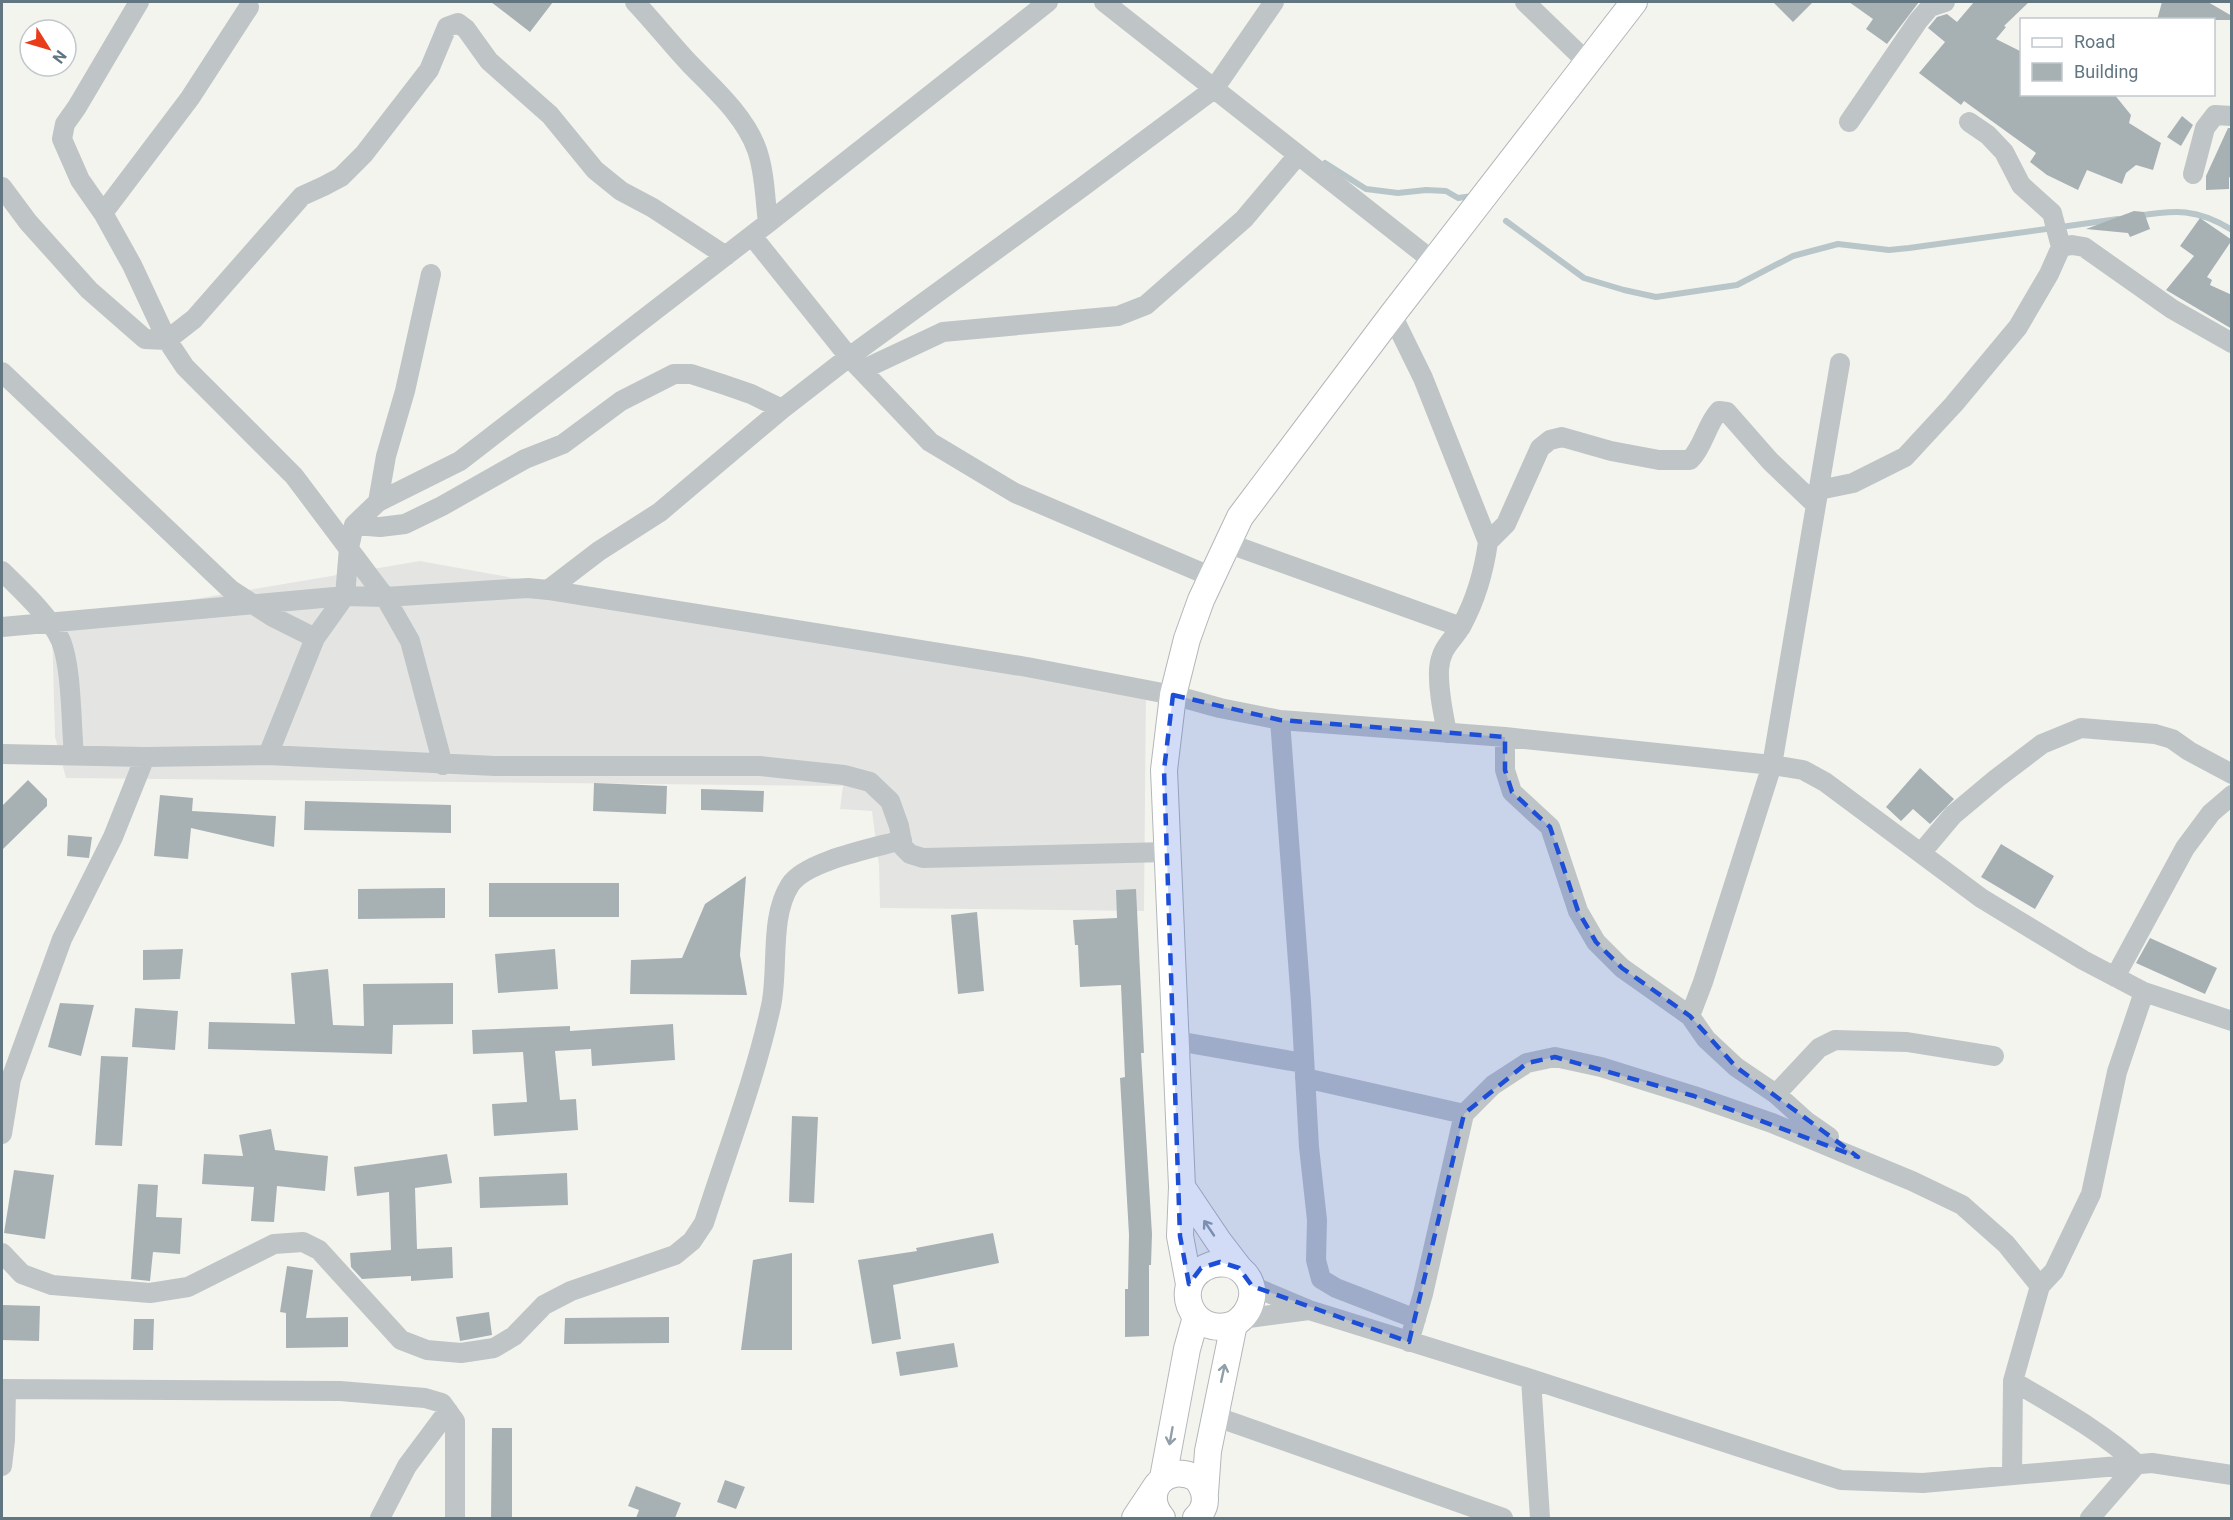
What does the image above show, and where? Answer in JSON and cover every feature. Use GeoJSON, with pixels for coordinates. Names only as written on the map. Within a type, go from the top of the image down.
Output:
{"type":"FeatureCollection","features":[{"type":"Feature","properties":{"kind":"main road"},"geometry":{"type":"LineString","coordinates":[[1182,1187],[1245,1277],[1252,1298],[1249,1310],[1238,1322],[1227,1327],[1210,1326],[1196,1317],[1188,1302],[1189,1284],[1180,1236],[1182,1187],[1164,771],[1173,695],[1187,639],[1201,600],[1240,518],[1433,261],[1634,2]]}},
{"type":"Feature","properties":{"kind":"main road"},"geometry":{"type":"LineString","coordinates":[[1189,1284],[1201,1268],[1220,1262],[1245,1277]]}},
{"type":"Feature","properties":{"kind":"main road"},"geometry":{"type":"LineString","coordinates":[[1162,1518],[1155,1510],[1153,1498],[1160,1482],[1187,1349],[1196,1317]]}},
{"type":"Feature","properties":{"kind":"main road"},"geometry":{"type":"LineString","coordinates":[[1205,1507],[1208,1451],[1214,1416],[1238,1322]]}},
{"type":"Feature","properties":{"kind":"main road"},"geometry":{"type":"LineString","coordinates":[[1135,1518],[1160,1482],[1180,1472],[1196,1478],[1205,1507]]}},
{"type":"Feature","properties":{"kind":"street"},"geometry":{"type":"LineString","coordinates":[[139,2],[64,124],[62,139],[80,180],[103,213],[132,265],[167,340],[185,366],[294,476],[385,597],[410,641],[443,765]]}},
{"type":"Feature","properties":{"kind":"street"},"geometry":{"type":"LineString","coordinates":[[635,2],[719,93],[743,124],[757,149],[768,223]]}},
{"type":"Feature","properties":{"kind":"street"},"geometry":{"type":"LineString","coordinates":[[268,755],[315,638],[345,596],[349,548],[354,525],[378,502],[460,460],[752,236],[1048,2]]}},
{"type":"Feature","properties":{"kind":"street"},"geometry":{"type":"LineString","coordinates":[[1104,2],[1433,261]]}},
{"type":"Feature","properties":{"kind":"street"},"geometry":{"type":"LineString","coordinates":[[548,590],[599,551],[660,512],[782,409],[855,363],[1072,195],[1214,89],[1274,2]]}},
{"type":"Feature","properties":{"kind":"street"},"geometry":{"type":"LineString","coordinates":[[1525,2],[1587,62]]}},
{"type":"Feature","properties":{"kind":"street"},"geometry":{"type":"LineString","coordinates":[[1849,122],[1918,21],[1930,7],[1945,2]]}},
{"type":"Feature","properties":{"kind":"street"},"geometry":{"type":"LineString","coordinates":[[103,213],[190,98],[249,7]]}},
{"type":"Feature","properties":{"kind":"street"},"geometry":{"type":"LineString","coordinates":[[2,187],[28,222],[89,290],[145,339],[167,340],[194,319],[302,195],[341,177],[364,154],[429,70],[447,27],[458,23],[466,29],[489,62],[550,115],[595,170],[621,191],[652,208],[726,256]]}},
{"type":"Feature","properties":{"kind":"street"},"geometry":{"type":"LineString","coordinates":[[2193,174],[2205,128],[2215,115],[2232,116]]}},
{"type":"Feature","properties":{"kind":"street"},"geometry":{"type":"LineString","coordinates":[[1818,498],[1905,457],[1954,404],[2018,327],[2049,274],[2060,243],[2052,213],[2021,185],[2004,152],[1988,135],[1969,122]]}},
{"type":"Feature","properties":{"kind":"street"},"geometry":{"type":"LineString","coordinates":[[855,363],[943,332],[1118,316],[1146,304],[1244,219],[1298,155]]}},
{"type":"Feature","properties":{"kind":"street"},"geometry":{"type":"LineString","coordinates":[[752,236],[855,363],[930,442],[1015,494],[1212,577]]}},
{"type":"Feature","properties":{"kind":"street"},"geometry":{"type":"LineString","coordinates":[[2060,243],[2084,247],[2172,309],[2232,343]]}},
{"type":"Feature","properties":{"kind":"street"},"geometry":{"type":"LineString","coordinates":[[378,502],[386,456],[405,392],[430,274]]}},
{"type":"Feature","properties":{"kind":"street"},"geometry":{"type":"LineString","coordinates":[[1392,315],[1423,378],[1488,542],[1479,586],[1461,627],[1446,644],[1439,667],[1447,733]]}},
{"type":"Feature","properties":{"kind":"street"},"geometry":{"type":"LineString","coordinates":[[1690,1016],[1772,765],[1840,363]]}},
{"type":"Feature","properties":{"kind":"street"},"geometry":{"type":"LineString","coordinates":[[2,372],[231,590],[315,638]]}},
{"type":"Feature","properties":{"kind":"street"},"geometry":{"type":"LineString","coordinates":[[354,525],[380,527],[405,524],[525,459],[563,444],[621,401],[674,374],[691,374],[722,384],[751,394],[782,409]]}},
{"type":"Feature","properties":{"kind":"street"},"geometry":{"type":"LineString","coordinates":[[1488,542],[1506,524],[1540,448],[1550,440],[1562,437],[1611,451],[1659,460],[1690,460],[1713,417],[1719,411],[1727,412],[1770,461],[1818,498]]}},
{"type":"Feature","properties":{"kind":"street"},"geometry":{"type":"LineString","coordinates":[[1227,543],[1461,627]]}},
{"type":"Feature","properties":{"kind":"street"},"geometry":{"type":"LineString","coordinates":[[2,571],[37,606],[60,639],[66,657],[74,755]]}},
{"type":"Feature","properties":{"kind":"street"},"geometry":{"type":"LineString","coordinates":[[2,627],[345,596],[385,597],[528,588],[1027,667],[1173,695],[1220,708],[1280,720],[1505,737],[1803,770],[1825,782],[1981,898],[2084,960],[2144,992],[2224,1018],[2232,1033]]}},
{"type":"Feature","properties":{"kind":"street"},"geometry":{"type":"LineString","coordinates":[[1280,720],[1304,1070],[1317,1220],[1316,1260],[1321,1279],[1336,1288],[1416,1319]]}},
{"type":"Feature","properties":{"kind":"street"},"geometry":{"type":"LineString","coordinates":[[1921,854],[1953,815],[1996,779],[2042,744],[2081,728],[2155,734],[2172,739],[2232,774]]}},
{"type":"Feature","properties":{"kind":"street"},"geometry":{"type":"LineString","coordinates":[[1505,737],[1505,770],[1512,792],[1550,827],[1578,911],[1596,942],[1622,968],[1690,1016],[1706,1039],[1736,1067],[1776,1094],[1806,1121],[1858,1157]]}},
{"type":"Feature","properties":{"kind":"street"},"geometry":{"type":"LineString","coordinates":[[2,754],[145,757],[268,755],[443,765],[760,766],[844,775],[870,782],[890,801],[903,846],[910,854],[923,858],[1167,852]]}},
{"type":"Feature","properties":{"kind":"street"},"geometry":{"type":"LineString","coordinates":[[2,1134],[11,1079],[62,939],[113,837],[145,757]]}},
{"type":"Feature","properties":{"kind":"street"},"geometry":{"type":"LineString","coordinates":[[2115,977],[2185,848],[2211,813],[2232,795]]}},
{"type":"Feature","properties":{"kind":"street"},"geometry":{"type":"LineString","coordinates":[[2,1253],[22,1274],[52,1285],[150,1293],[188,1287],[274,1244],[303,1242],[319,1250],[401,1340],[427,1350],[461,1353],[494,1348],[514,1336],[544,1305],[571,1291],[675,1255],[692,1240],[704,1223],[760,1047],[771,1003],[779,911],[790,884],[805,870],[830,860],[902,840]]}},
{"type":"Feature","properties":{"kind":"street"},"geometry":{"type":"LineString","coordinates":[[2012,1475],[2013,1381],[2040,1286],[2054,1270],[2091,1194],[2116,1072],[2144,992]]}},
{"type":"Feature","properties":{"kind":"street"},"geometry":{"type":"LineString","coordinates":[[1176,1041],[1304,1070],[1464,1114]]}},
{"type":"Feature","properties":{"kind":"street"},"geometry":{"type":"LineString","coordinates":[[1776,1094],[1819,1048],[1835,1041],[1907,1042],[1994,1056]]}},
{"type":"Feature","properties":{"kind":"street"},"geometry":{"type":"LineString","coordinates":[[1409,1342],[1464,1114],[1494,1085],[1527,1062],[1555,1057],[1601,1067],[1694,1096],[1858,1157],[1962,1205],[2006,1244],[2040,1286]]}},
{"type":"Feature","properties":{"kind":"street"},"geometry":{"type":"LineString","coordinates":[[1245,1277],[1309,1310],[1531,1379],[1841,1480],[1923,1483],[2152,1463],[2232,1475]]}},
{"type":"Feature","properties":{"kind":"street"},"geometry":{"type":"LineString","coordinates":[[1238,1322],[1309,1310]]}},
{"type":"Feature","properties":{"kind":"street"},"geometry":{"type":"LineString","coordinates":[[1531,1379],[1540,1518]]}},
{"type":"Feature","properties":{"kind":"street"},"geometry":{"type":"LineString","coordinates":[[2013,1381],[2084,1423],[2118,1446],[2137,1464]]}},
{"type":"Feature","properties":{"kind":"street"},"geometry":{"type":"LineString","coordinates":[[2,1466],[5,1440],[4,1389],[340,1391],[425,1398],[442,1404],[455,1421],[455,1518]]}},
{"type":"Feature","properties":{"kind":"street"},"geometry":{"type":"LineString","coordinates":[[380,1518],[407,1466],[448,1411]]}},
{"type":"Feature","properties":{"kind":"street"},"geometry":{"type":"LineString","coordinates":[[1214,1416],[1503,1518]]}},
{"type":"Feature","properties":{"kind":"street"},"geometry":{"type":"LineString","coordinates":[[2090,1518],[2137,1464]]}},
{"type":"Feature","properties":{"kind":"highlighted area"},"geometry":{"type":"Polygon","coordinates":[[[1173,695],[1280,720],[1505,737],[1505,770],[1512,792],[1550,827],[1578,911],[1596,942],[1622,968],[1690,1016],[1736,1067],[1858,1157],[1694,1096],[1555,1057],[1527,1063],[1464,1114],[1409,1342],[1252,1286],[1239,1268],[1220,1262],[1201,1268],[1189,1284],[1180,1236],[1164,770],[1173,695]]]}},
{"type":"Feature","properties":{"kind":"shaded area"},"geometry":{"type":"Polygon","coordinates":[[[420,561],[1146,692],[1144,911],[880,908],[879,866],[872,811],[840,809],[843,786],[66,778],[55,737],[52,630],[58,622],[420,561]]]}},
{"type":"Feature","properties":{"kind":"building"},"geometry":{"type":"Polygon","coordinates":[[[491,2],[553,2],[530,32],[491,2]]]}},
{"type":"Feature","properties":{"kind":"building"},"geometry":{"type":"Polygon","coordinates":[[[1773,2],[1813,2],[1793,22],[1773,2]]]}},
{"type":"Feature","properties":{"kind":"building"},"geometry":{"type":"Polygon","coordinates":[[[1849,2],[1919,2],[1887,44],[1866,29],[1873,19],[1849,2]]]}},
{"type":"Feature","properties":{"kind":"building"},"geometry":{"type":"Polygon","coordinates":[[[1974,2],[2029,2],[2004,26],[2006,27],[1996,39],[2020,51],[2020,96],[2116,96],[2131,115],[2129,123],[2161,143],[2153,170],[2136,165],[2126,173],[2122,184],[2087,170],[2078,190],[2047,175],[2030,162],[2036,153],[1964,101],[1961,105],[1919,73],[1945,42],[1928,28],[1937,17],[1947,14],[1957,22],[1974,2]]]}},
{"type":"Feature","properties":{"kind":"building"},"geometry":{"type":"Polygon","coordinates":[[[2162,2],[2208,2],[2232,16],[2232,20],[2215,20],[2215,18],[2158,18],[2162,2]]]}},
{"type":"Feature","properties":{"kind":"building"},"geometry":{"type":"Polygon","coordinates":[[[2182,116],[2193,125],[2181,146],[2167,137],[2182,116]]]}},
{"type":"Feature","properties":{"kind":"building"},"geometry":{"type":"Polygon","coordinates":[[[2228,128],[2232,128],[2232,179],[2229,177],[2229,189],[2206,190],[2206,176],[2228,128]]]}},
{"type":"Feature","properties":{"kind":"building"},"geometry":{"type":"Polygon","coordinates":[[[2134,211],[2144,212],[2150,229],[2130,237],[2128,233],[2086,229],[2134,211]]]}},
{"type":"Feature","properties":{"kind":"building"},"geometry":{"type":"Polygon","coordinates":[[[2200,218],[2232,240],[2207,277],[2212,280],[2210,285],[2232,295],[2232,329],[2166,290],[2194,256],[2180,246],[2200,218]]]}},
{"type":"Feature","properties":{"kind":"building"},"geometry":{"type":"Polygon","coordinates":[[[1920,768],[1954,799],[1930,824],[1913,809],[1901,821],[1886,807],[1920,768]]]}},
{"type":"Feature","properties":{"kind":"building"},"geometry":{"type":"Polygon","coordinates":[[[28,780],[47,799],[47,806],[2,850],[2,806],[28,780]]]}},
{"type":"Feature","properties":{"kind":"building"},"geometry":{"type":"Polygon","coordinates":[[[594,783],[667,786],[666,814],[593,811],[594,783]]]}},
{"type":"Feature","properties":{"kind":"building"},"geometry":{"type":"Polygon","coordinates":[[[701,789],[764,791],[763,812],[701,810],[701,789]]]}},
{"type":"Feature","properties":{"kind":"building"},"geometry":{"type":"Polygon","coordinates":[[[160,795],[193,798],[192,811],[276,816],[274,847],[191,828],[188,859],[154,856],[160,795]]]}},
{"type":"Feature","properties":{"kind":"building"},"geometry":{"type":"Polygon","coordinates":[[[305,801],[451,805],[451,833],[304,830],[305,801]]]}},
{"type":"Feature","properties":{"kind":"building"},"geometry":{"type":"Polygon","coordinates":[[[68,835],[92,837],[89,858],[67,856],[68,835]]]}},
{"type":"Feature","properties":{"kind":"building"},"geometry":{"type":"Polygon","coordinates":[[[2001,844],[2054,876],[2035,909],[1981,877],[2001,844]]]}},
{"type":"Feature","properties":{"kind":"building"},"geometry":{"type":"Polygon","coordinates":[[[746,876],[740,955],[747,995],[630,994],[631,960],[682,958],[705,904],[746,876]]]}},
{"type":"Feature","properties":{"kind":"building"},"geometry":{"type":"Polygon","coordinates":[[[489,883],[619,883],[619,917],[489,917],[489,883]]]}},
{"type":"Feature","properties":{"kind":"building"},"geometry":{"type":"Polygon","coordinates":[[[445,888],[445,918],[358,919],[358,889],[445,888]]]}},
{"type":"Feature","properties":{"kind":"building"},"geometry":{"type":"Polygon","coordinates":[[[1136,889],[1144,1053],[1141,1053],[1152,1234],[1151,1265],[1149,1265],[1149,1336],[1125,1337],[1125,1289],[1128,1289],[1129,1235],[1120,1078],[1125,1077],[1121,985],[1080,987],[1078,945],[1075,945],[1073,920],[1117,918],[1116,890],[1136,889]]]}},
{"type":"Feature","properties":{"kind":"building"},"geometry":{"type":"Polygon","coordinates":[[[977,912],[984,991],[958,994],[951,915],[977,912]]]}},
{"type":"Feature","properties":{"kind":"building"},"geometry":{"type":"Polygon","coordinates":[[[2150,938],[2217,968],[2205,994],[2136,963],[2150,938]]]}},
{"type":"Feature","properties":{"kind":"building"},"geometry":{"type":"Polygon","coordinates":[[[183,949],[180,979],[143,980],[143,950],[183,949]]]}},
{"type":"Feature","properties":{"kind":"building"},"geometry":{"type":"Polygon","coordinates":[[[555,949],[558,989],[498,993],[495,954],[555,949]]]}},
{"type":"Feature","properties":{"kind":"building"},"geometry":{"type":"Polygon","coordinates":[[[328,969],[333,1025],[364,1026],[363,984],[453,983],[453,1024],[393,1025],[392,1054],[208,1049],[209,1022],[295,1024],[291,973],[328,969]]]}},
{"type":"Feature","properties":{"kind":"building"},"geometry":{"type":"Polygon","coordinates":[[[60,1003],[94,1005],[81,1056],[48,1047],[60,1003]]]}},
{"type":"Feature","properties":{"kind":"building"},"geometry":{"type":"Polygon","coordinates":[[[135,1008],[178,1011],[175,1050],[132,1047],[135,1008]]]}},
{"type":"Feature","properties":{"kind":"building"},"geometry":{"type":"Polygon","coordinates":[[[673,1024],[675,1060],[592,1066],[591,1049],[555,1051],[560,1100],[576,1099],[578,1130],[494,1136],[492,1104],[527,1102],[523,1052],[473,1054],[472,1030],[570,1026],[570,1031],[673,1024]]]}},
{"type":"Feature","properties":{"kind":"building"},"geometry":{"type":"Polygon","coordinates":[[[101,1056],[128,1057],[122,1146],[95,1145],[101,1056]]]}},
{"type":"Feature","properties":{"kind":"building"},"geometry":{"type":"Polygon","coordinates":[[[792,1116],[818,1117],[814,1203],[789,1202],[792,1116]]]}},
{"type":"Feature","properties":{"kind":"building"},"geometry":{"type":"Polygon","coordinates":[[[271,1129],[275,1150],[328,1156],[325,1191],[277,1186],[274,1222],[251,1221],[254,1187],[202,1184],[204,1154],[243,1156],[239,1135],[271,1129]]]}},
{"type":"Feature","properties":{"kind":"building"},"geometry":{"type":"Polygon","coordinates":[[[447,1154],[452,1183],[415,1188],[417,1249],[452,1247],[453,1278],[411,1281],[411,1276],[362,1279],[351,1267],[350,1253],[391,1250],[389,1192],[357,1196],[354,1167],[447,1154]]]}},
{"type":"Feature","properties":{"kind":"building"},"geometry":{"type":"Polygon","coordinates":[[[14,1170],[54,1175],[45,1239],[4,1233],[14,1170]]]}},
{"type":"Feature","properties":{"kind":"building"},"geometry":{"type":"Polygon","coordinates":[[[567,1173],[568,1205],[480,1208],[479,1177],[567,1173]]]}},
{"type":"Feature","properties":{"kind":"building"},"geometry":{"type":"Polygon","coordinates":[[[138,1184],[158,1185],[156,1217],[182,1218],[180,1254],[153,1252],[150,1281],[131,1279],[138,1184]]]}},
{"type":"Feature","properties":{"kind":"building"},"geometry":{"type":"Polygon","coordinates":[[[993,1233],[999,1263],[893,1285],[901,1339],[872,1344],[858,1260],[917,1251],[916,1248],[993,1233]]]}},
{"type":"Feature","properties":{"kind":"building"},"geometry":{"type":"Polygon","coordinates":[[[792,1253],[792,1350],[741,1350],[753,1260],[792,1253]]]}},
{"type":"Feature","properties":{"kind":"building"},"geometry":{"type":"Polygon","coordinates":[[[287,1266],[313,1270],[306,1318],[348,1317],[348,1347],[286,1348],[286,1313],[280,1312],[287,1266]]]}},
{"type":"Feature","properties":{"kind":"building"},"geometry":{"type":"Polygon","coordinates":[[[2,1305],[40,1306],[39,1341],[2,1340],[2,1305]]]}},
{"type":"Feature","properties":{"kind":"building"},"geometry":{"type":"Polygon","coordinates":[[[489,1312],[492,1335],[460,1341],[456,1317],[489,1312]]]}},
{"type":"Feature","properties":{"kind":"building"},"geometry":{"type":"Polygon","coordinates":[[[669,1317],[669,1343],[564,1344],[565,1318],[669,1317]]]}},
{"type":"Feature","properties":{"kind":"building"},"geometry":{"type":"Polygon","coordinates":[[[134,1319],[154,1319],[153,1350],[133,1350],[134,1319]]]}},
{"type":"Feature","properties":{"kind":"building"},"geometry":{"type":"Polygon","coordinates":[[[954,1343],[958,1367],[900,1376],[896,1352],[954,1343]]]}},
{"type":"Feature","properties":{"kind":"building"},"geometry":{"type":"Polygon","coordinates":[[[492,1428],[512,1428],[512,1518],[491,1518],[492,1428]]]}},
{"type":"Feature","properties":{"kind":"building"},"geometry":{"type":"Polygon","coordinates":[[[725,1480],[745,1487],[736,1509],[717,1502],[725,1480]]]}},
{"type":"Feature","properties":{"kind":"building"},"geometry":{"type":"Polygon","coordinates":[[[636,1486],[681,1503],[675,1518],[636,1518],[639,1510],[628,1506],[636,1486]]]}},
{"type":"Feature","properties":{"kind":"waterway"},"geometry":{"type":"LineString","coordinates":[[1325,163],[1366,189],[1398,193],[1426,190],[1446,191],[1458,198],[1473,196]]}},
{"type":"Feature","properties":{"kind":"waterway"},"geometry":{"type":"LineString","coordinates":[[2137,216],[2186,212],[2208,218],[2232,230]]}},
{"type":"Feature","properties":{"kind":"waterway"},"geometry":{"type":"LineString","coordinates":[[1506,221],[1584,278],[1656,297],[1737,285],[1793,256],[1838,244],[1889,250],[2118,219]]}}]}
